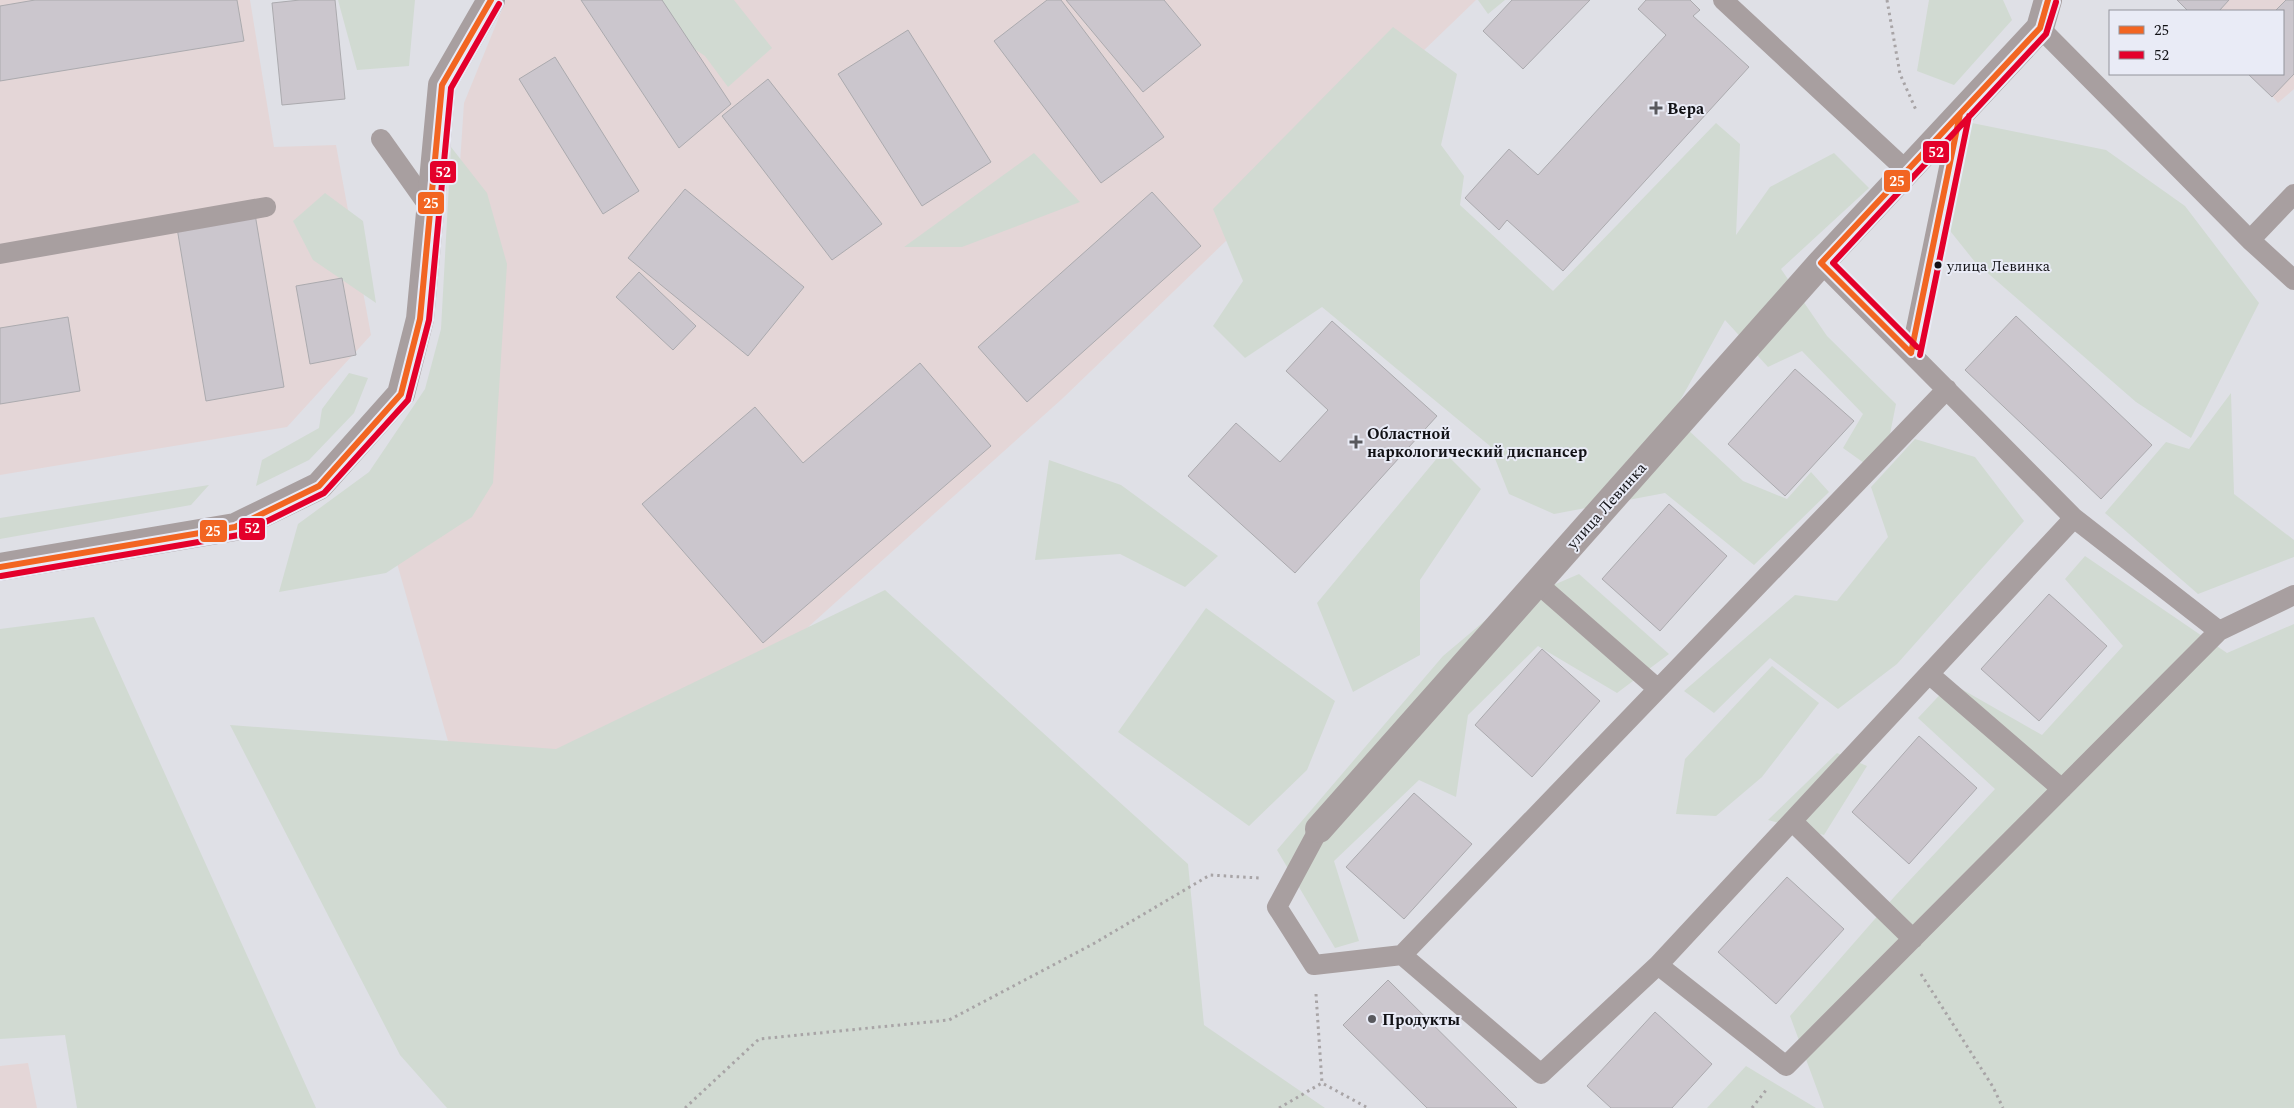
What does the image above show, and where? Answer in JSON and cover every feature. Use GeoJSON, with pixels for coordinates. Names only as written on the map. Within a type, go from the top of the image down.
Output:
{"type":"FeatureCollection","features":[{"type":"Feature","properties":{"kind":"street"},"geometry":{"type":"LineString","coordinates":[[0,566],[235,527],[319,486],[401,394],[420,319],[442,85],[491,0]]}},
{"type":"Feature","properties":{"kind":"street","name":"улица Левинка"},"geometry":{"type":"LineString","coordinates":[[1319,829],[1821,263],[2040,28],[2048,0]]}},
{"type":"Feature","properties":{"kind":"lane"},"geometry":{"type":"LineString","coordinates":[[1723,0],[1907,171]]}},
{"type":"Feature","properties":{"kind":"lane"},"geometry":{"type":"LineString","coordinates":[[2040,28],[2250,240],[2294,280]]}},
{"type":"Feature","properties":{"kind":"lane"},"geometry":{"type":"LineString","coordinates":[[1911,353],[1960,114]]}},
{"type":"Feature","properties":{"kind":"lane"},"geometry":{"type":"LineString","coordinates":[[381,139],[430,208]]}},
{"type":"Feature","properties":{"kind":"lane"},"geometry":{"type":"LineString","coordinates":[[2250,240],[2294,194]]}},
{"type":"Feature","properties":{"kind":"lane"},"geometry":{"type":"LineString","coordinates":[[0,254],[266,207]]}},
{"type":"Feature","properties":{"kind":"lane"},"geometry":{"type":"LineString","coordinates":[[1821,263],[2074,518],[2219,631]]}},
{"type":"Feature","properties":{"kind":"lane"},"geometry":{"type":"LineString","coordinates":[[1319,829],[1278,907],[1314,965],[1402,955],[1947,389]]}},
{"type":"Feature","properties":{"kind":"lane"},"geometry":{"type":"LineString","coordinates":[[1402,955],[1541,1074],[1658,965],[2074,518]]}},
{"type":"Feature","properties":{"kind":"lane"},"geometry":{"type":"LineString","coordinates":[[1537,583],[1658,690]]}},
{"type":"Feature","properties":{"kind":"lane"},"geometry":{"type":"LineString","coordinates":[[1658,965],[1786,1066],[2219,631],[2294,595]]}},
{"type":"Feature","properties":{"kind":"lane"},"geometry":{"type":"LineString","coordinates":[[1929,674],[2062,789]]}},
{"type":"Feature","properties":{"kind":"lane"},"geometry":{"type":"LineString","coordinates":[[1792,821],[1908,943]]}},
{"type":"Feature","properties":{"kind":"path"},"geometry":{"type":"LineString","coordinates":[[1887,0],[1900,74],[1931,144]]}},
{"type":"Feature","properties":{"kind":"path"},"geometry":{"type":"LineString","coordinates":[[685,1108],[758,1039],[950,1020],[1094,944],[1210,875],[1292,880]]}},
{"type":"Feature","properties":{"kind":"path"},"geometry":{"type":"LineString","coordinates":[[1908,943],[1994,1087],[2003,1108]]}},
{"type":"Feature","properties":{"kind":"path"},"geometry":{"type":"LineString","coordinates":[[1314,965],[1322,1083]]}},
{"type":"Feature","properties":{"kind":"path"},"geometry":{"type":"LineString","coordinates":[[1279,1108],[1322,1083]]}},
{"type":"Feature","properties":{"kind":"path"},"geometry":{"type":"LineString","coordinates":[[1322,1083],[1368,1108]]}},
{"type":"Feature","properties":{"kind":"shaded area"},"geometry":{"type":"Polygon","coordinates":[[[0,0],[250,0],[274,147],[336,145],[371,335],[287,427],[0,475],[0,0]]]}},
{"type":"Feature","properties":{"kind":"shaded area"},"geometry":{"type":"Polygon","coordinates":[[[338,0],[415,0],[409,66],[357,70],[338,0]]]}},
{"type":"Feature","properties":{"kind":"shaded area"},"geometry":{"type":"Polygon","coordinates":[[[506,0],[1476,0],[1063,398],[758,672],[462,790],[388,532],[442,436],[464,103],[506,0]]]}},
{"type":"Feature","properties":{"kind":"shaded area"},"geometry":{"type":"Polygon","coordinates":[[[621,0],[734,0],[772,48],[728,87],[705,56],[621,0]]]}},
{"type":"Feature","properties":{"kind":"shaded area"},"geometry":{"type":"Polygon","coordinates":[[[1478,0],[1505,0],[1488,14],[1478,0]]]}},
{"type":"Feature","properties":{"kind":"shaded area"},"geometry":{"type":"Polygon","coordinates":[[[1929,0],[2003,0],[2012,20],[1954,85],[1917,71],[1929,0]]]}},
{"type":"Feature","properties":{"kind":"shaded area"},"geometry":{"type":"Polygon","coordinates":[[[2192,0],[2294,0],[2294,89],[2278,103],[2255,75],[2284,75],[2284,10],[2201,10],[2192,0]]]}},
{"type":"Feature","properties":{"kind":"shaded area"},"geometry":{"type":"Polygon","coordinates":[[[1393,27],[1457,74],[1441,145],[1464,176],[1460,205],[1553,291],[1716,123],[1740,144],[1736,235],[1770,187],[1834,153],[1869,188],[1781,269],[1827,336],[1896,404],[1890,434],[1864,463],[1843,448],[1863,414],[1802,351],[1768,367],[1725,320],[1672,415],[1743,481],[1787,499],[1811,472],[1829,492],[1754,565],[1665,493],[1554,514],[1509,494],[1490,446],[1322,307],[1245,358],[1213,326],[1243,281],[1213,209],[1393,27]]]}},
{"type":"Feature","properties":{"kind":"shaded area"},"geometry":{"type":"Polygon","coordinates":[[[1972,123],[2106,150],[2185,206],[2259,303],[2191,438],[2136,402],[1975,262],[1947,227],[1972,123]]]}},
{"type":"Feature","properties":{"kind":"shaded area"},"geometry":{"type":"Polygon","coordinates":[[[451,147],[487,193],[507,264],[493,483],[472,517],[386,573],[279,592],[298,524],[369,472],[425,389],[441,329],[451,147]]]}},
{"type":"Feature","properties":{"kind":"shaded area"},"geometry":{"type":"Polygon","coordinates":[[[1034,153],[1080,202],[962,247],[904,247],[1034,153]]]}},
{"type":"Feature","properties":{"kind":"shaded area"},"geometry":{"type":"Polygon","coordinates":[[[325,193],[363,221],[376,303],[313,260],[293,221],[325,193]]]}},
{"type":"Feature","properties":{"kind":"shaded area"},"geometry":{"type":"Polygon","coordinates":[[[349,373],[368,378],[354,413],[309,460],[256,486],[262,460],[319,428],[322,409],[349,373]]]}},
{"type":"Feature","properties":{"kind":"shaded area"},"geometry":{"type":"Polygon","coordinates":[[[2231,393],[2234,494],[2294,540],[2294,557],[2198,594],[2105,513],[2166,442],[2189,449],[2231,393]]]}},
{"type":"Feature","properties":{"kind":"shaded area"},"geometry":{"type":"Polygon","coordinates":[[[1915,439],[1975,457],[2024,521],[1897,664],[1838,709],[1770,658],[1714,713],[1684,691],[1795,595],[1837,601],[1888,537],[1871,487],[1915,439]]]}},
{"type":"Feature","properties":{"kind":"shaded area"},"geometry":{"type":"Polygon","coordinates":[[[1443,451],[1481,489],[1420,580],[1420,655],[1353,692],[1317,603],[1443,451]]]}},
{"type":"Feature","properties":{"kind":"shaded area"},"geometry":{"type":"Polygon","coordinates":[[[1049,460],[1121,485],[1218,556],[1185,587],[1120,554],[1035,560],[1049,460]]]}},
{"type":"Feature","properties":{"kind":"shaded area"},"geometry":{"type":"Polygon","coordinates":[[[209,485],[191,505],[0,539],[0,518],[209,485]]]}},
{"type":"Feature","properties":{"kind":"shaded area"},"geometry":{"type":"Polygon","coordinates":[[[2085,556],[2227,653],[2294,624],[2294,1108],[1824,1108],[1790,1016],[1895,896],[1995,789],[1918,718],[1951,683],[2042,735],[2123,646],[2065,579],[2085,556]]]}},
{"type":"Feature","properties":{"kind":"shaded area"},"geometry":{"type":"Polygon","coordinates":[[[1579,574],[1669,654],[1617,693],[1538,646],[1468,715],[1456,797],[1419,780],[1334,861],[1359,941],[1335,948],[1277,850],[1443,656],[1500,608],[1579,574]]]}},
{"type":"Feature","properties":{"kind":"shaded area"},"geometry":{"type":"Polygon","coordinates":[[[885,590],[1188,864],[1204,1025],[1325,1108],[447,1108],[400,1055],[230,725],[556,749],[885,590]]]}},
{"type":"Feature","properties":{"kind":"shaded area"},"geometry":{"type":"Polygon","coordinates":[[[1206,608],[1335,701],[1307,770],[1249,826],[1118,732],[1206,608]]]}},
{"type":"Feature","properties":{"kind":"shaded area"},"geometry":{"type":"Polygon","coordinates":[[[94,617],[316,1108],[77,1108],[65,1035],[0,1039],[0,629],[94,617]]]}},
{"type":"Feature","properties":{"kind":"shaded area"},"geometry":{"type":"Polygon","coordinates":[[[1772,666],[1819,703],[1762,777],[1716,816],[1676,814],[1685,759],[1772,666]]]}},
{"type":"Feature","properties":{"kind":"shaded area"},"geometry":{"type":"Polygon","coordinates":[[[1837,753],[1867,766],[1824,835],[1768,820],[1837,753]]]}},
{"type":"Feature","properties":{"kind":"shaded area"},"geometry":{"type":"Polygon","coordinates":[[[28,1063],[37,1108],[0,1108],[0,1066],[28,1063]]]}},
{"type":"Feature","properties":{"kind":"shaded area"},"geometry":{"type":"Polygon","coordinates":[[[1746,1066],[1816,1108],[1707,1108],[1746,1066]]]}},
{"type":"Feature","properties":{"kind":"building"},"geometry":{"type":"Polygon","coordinates":[[[35,0],[237,0],[244,41],[0,81],[0,6],[35,0]]]}},
{"type":"Feature","properties":{"kind":"building"},"geometry":{"type":"Polygon","coordinates":[[[300,0],[335,0],[345,99],[282,105],[272,3],[300,0]]]}},
{"type":"Feature","properties":{"kind":"building"},"geometry":{"type":"Polygon","coordinates":[[[581,0],[662,0],[731,104],[679,148],[581,0]]]}},
{"type":"Feature","properties":{"kind":"building"},"geometry":{"type":"Polygon","coordinates":[[[1047,0],[1061,0],[1164,137],[1101,183],[994,41],[1047,0]]]}},
{"type":"Feature","properties":{"kind":"building"},"geometry":{"type":"Polygon","coordinates":[[[1066,0],[1164,0],[1201,45],[1143,92],[1066,0]]]}},
{"type":"Feature","properties":{"kind":"building"},"geometry":{"type":"Polygon","coordinates":[[[1512,0],[1590,0],[1523,69],[1483,31],[1512,0]]]}},
{"type":"Feature","properties":{"kind":"building","name":"Вера"},"geometry":{"type":"Polygon","coordinates":[[[1646,0],[1690,0],[1700,10],[1693,16],[1749,67],[1563,271],[1507,220],[1499,230],[1465,198],[1509,149],[1538,175],[1666,35],[1638,9],[1646,0]]]}},
{"type":"Feature","properties":{"kind":"building"},"geometry":{"type":"Polygon","coordinates":[[[2177,0],[2229,0],[2220,10],[2187,10],[2177,0]]]}},
{"type":"Feature","properties":{"kind":"building"},"geometry":{"type":"Polygon","coordinates":[[[2286,0],[2294,0],[2294,74],[2272,97],[2249,75],[2284,75],[2284,10],[2276,10],[2286,0]]]}},
{"type":"Feature","properties":{"kind":"building"},"geometry":{"type":"Polygon","coordinates":[[[908,30],[991,162],[922,206],[838,74],[908,30]]]}},
{"type":"Feature","properties":{"kind":"building"},"geometry":{"type":"Polygon","coordinates":[[[555,57],[639,191],[603,214],[519,79],[555,57]]]}},
{"type":"Feature","properties":{"kind":"building"},"geometry":{"type":"Polygon","coordinates":[[[768,79],[882,224],[832,260],[722,116],[768,79]]]}},
{"type":"Feature","properties":{"kind":"building"},"geometry":{"type":"Polygon","coordinates":[[[685,189],[804,287],[748,356],[628,258],[685,189]]]}},
{"type":"Feature","properties":{"kind":"building"},"geometry":{"type":"Polygon","coordinates":[[[1152,192],[1201,246],[1027,402],[978,347],[1152,192]]]}},
{"type":"Feature","properties":{"kind":"building"},"geometry":{"type":"Polygon","coordinates":[[[255,214],[284,387],[206,401],[177,228],[255,214]]]}},
{"type":"Feature","properties":{"kind":"building"},"geometry":{"type":"Polygon","coordinates":[[[639,272],[696,326],[673,350],[616,297],[639,272]]]}},
{"type":"Feature","properties":{"kind":"building"},"geometry":{"type":"Polygon","coordinates":[[[342,278],[356,355],[310,364],[296,286],[342,278]]]}},
{"type":"Feature","properties":{"kind":"building"},"geometry":{"type":"Polygon","coordinates":[[[2016,316],[2152,445],[2101,499],[1965,370],[2016,316]]]}},
{"type":"Feature","properties":{"kind":"building"},"geometry":{"type":"Polygon","coordinates":[[[68,317],[80,391],[0,404],[0,328],[68,317]]]}},
{"type":"Feature","properties":{"kind":"building","name":"Областной наркологический диспансер"},"geometry":{"type":"Polygon","coordinates":[[[1332,321],[1437,416],[1295,573],[1188,476],[1236,423],[1280,462],[1328,410],[1286,371],[1332,321]]]}},
{"type":"Feature","properties":{"kind":"building"},"geometry":{"type":"Polygon","coordinates":[[[920,363],[991,446],[763,643],[642,504],[755,407],[803,463],[920,363]]]}},
{"type":"Feature","properties":{"kind":"building"},"geometry":{"type":"Polygon","coordinates":[[[1795,369],[1854,421],[1785,496],[1728,444],[1795,369]]]}},
{"type":"Feature","properties":{"kind":"building"},"geometry":{"type":"Polygon","coordinates":[[[1669,504],[1727,556],[1660,631],[1602,579],[1669,504]]]}},
{"type":"Feature","properties":{"kind":"building"},"geometry":{"type":"Polygon","coordinates":[[[2049,594],[2107,646],[2039,721],[1981,669],[2049,594]]]}},
{"type":"Feature","properties":{"kind":"building"},"geometry":{"type":"Polygon","coordinates":[[[1542,649],[1600,701],[1532,777],[1475,725],[1542,649]]]}},
{"type":"Feature","properties":{"kind":"building"},"geometry":{"type":"Polygon","coordinates":[[[1919,736],[1977,788],[1909,864],[1852,812],[1919,736]]]}},
{"type":"Feature","properties":{"kind":"building"},"geometry":{"type":"Polygon","coordinates":[[[1414,793],[1472,844],[1404,919],[1346,867],[1414,793]]]}},
{"type":"Feature","properties":{"kind":"building"},"geometry":{"type":"Polygon","coordinates":[[[1787,877],[1844,929],[1776,1004],[1718,952],[1787,877]]]}},
{"type":"Feature","properties":{"kind":"building"},"geometry":{"type":"Polygon","coordinates":[[[1388,980],[1517,1108],[1427,1108],[1343,1025],[1388,980]]]}},
{"type":"Feature","properties":{"kind":"building"},"geometry":{"type":"Polygon","coordinates":[[[1655,1012],[1712,1064],[1672,1108],[1611,1108],[1587,1086],[1655,1012]]]}},
{"type":"Feature","properties":{"kind":"transit line","name":"25"},"geometry":{"type":"LineString","coordinates":[[0,567],[235,527],[319,486],[401,394],[420,319],[442,85],[491,0]]}},
{"type":"Feature","properties":{"kind":"transit line","name":"25"},"geometry":{"type":"LineString","coordinates":[[1911,353],[1821,263],[2040,28],[2048,0]]}},
{"type":"Feature","properties":{"kind":"transit line","name":"52"},"geometry":{"type":"LineString","coordinates":[[1917,347],[1833,263],[2046,34],[2056,2]]}},
{"type":"Feature","properties":{"kind":"transit line","name":"52"},"geometry":{"type":"LineString","coordinates":[[1,576],[239,535],[324,493],[408,400],[429,320],[451,88],[499,4]]}},
{"type":"Feature","properties":{"kind":"transit line","name":"25"},"geometry":{"type":"LineString","coordinates":[[1911,353],[1960,114]]}},
{"type":"Feature","properties":{"kind":"transit line","name":"52"},"geometry":{"type":"LineString","coordinates":[[1920,355],[1969,116]]}},
{"type":"Feature","properties":{"kind":"place","name":"Вера"},"geometry":{"type":"Point","coordinates":[1656,108]}},
{"type":"Feature","properties":{"kind":"place","name":"улица Левинка"},"geometry":{"type":"Point","coordinates":[1938,265]}},
{"type":"Feature","properties":{"kind":"place","name":"Областной наркологический диспансер"},"geometry":{"type":"Point","coordinates":[1356,442]}},
{"type":"Feature","properties":{"kind":"place","name":"Продукты"},"geometry":{"type":"Point","coordinates":[1372,1019]}}]}
